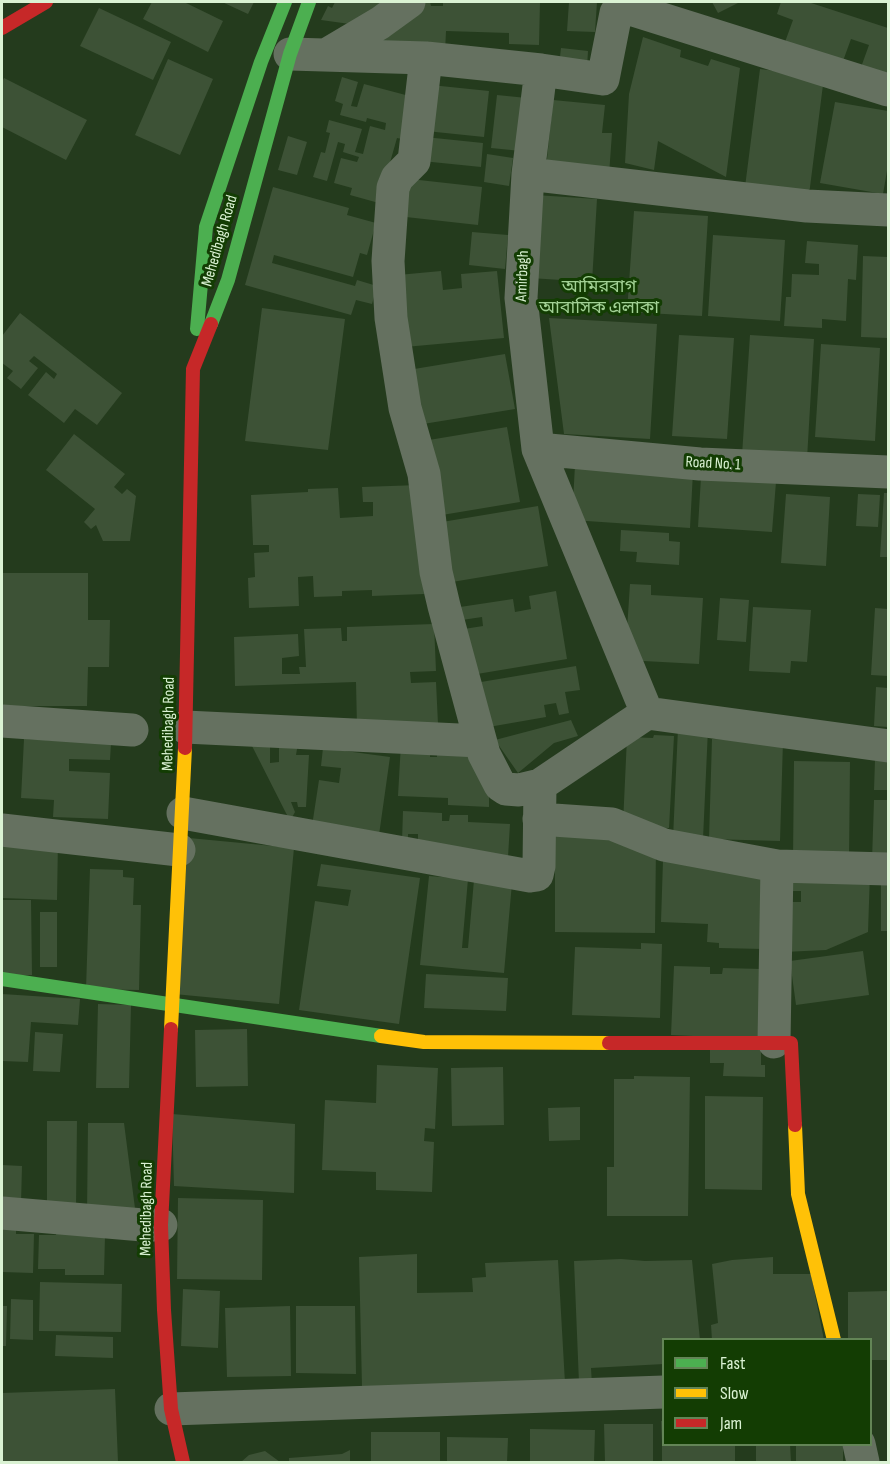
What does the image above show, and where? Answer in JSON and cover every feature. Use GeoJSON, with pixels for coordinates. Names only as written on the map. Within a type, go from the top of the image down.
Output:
{"type":"FeatureCollection","features":[{"type":"Feature","properties":{"kind":"main road"},"geometry":{"type":"LineString","coordinates":[[2,28],[46,2]]}},
{"type":"Feature","properties":{"kind":"main road"},"geometry":{"type":"LineString","coordinates":[[194,369],[206,227],[261,62],[285,2]]}},
{"type":"Feature","properties":{"kind":"main road","name":"Mehedibagh Road"},"geometry":{"type":"LineString","coordinates":[[183,1462],[171,1409],[161,1225],[179,850],[183,813],[194,369],[228,280],[290,54],[309,2]]}},
{"type":"Feature","properties":{"kind":"main road"},"geometry":{"type":"LineString","coordinates":[[2,979],[424,1042],[788,1042],[792,1045],[798,1194],[834,1338]]}},
{"type":"Feature","properties":{"kind":"street"},"geometry":{"type":"LineString","coordinates":[[326,55],[380,23],[409,2]]}},
{"type":"Feature","properties":{"kind":"street"},"geometry":{"type":"LineString","coordinates":[[290,54],[426,58],[603,79],[616,13],[627,8],[888,90]]}},
{"type":"Feature","properties":{"kind":"street"},"geometry":{"type":"LineString","coordinates":[[426,58],[414,161],[397,178],[393,188],[388,261],[391,318],[405,408],[424,474],[439,583],[480,741],[500,785],[506,789],[519,790],[540,785],[647,712],[888,746]]}},
{"type":"Feature","properties":{"kind":"street","name":"Amirbagh"},"geometry":{"type":"LineString","coordinates":[[541,70],[528,174],[520,298],[538,449],[647,712]]}},
{"type":"Feature","properties":{"kind":"street"},"geometry":{"type":"LineString","coordinates":[[528,174],[807,206],[888,210]]}},
{"type":"Feature","properties":{"kind":"street","name":"Road No. 1"},"geometry":{"type":"LineString","coordinates":[[538,449],[700,464],[888,472]]}},
{"type":"Feature","properties":{"kind":"street"},"geometry":{"type":"LineString","coordinates":[[2,721],[132,730]]}},
{"type":"Feature","properties":{"kind":"street"},"geometry":{"type":"LineString","coordinates":[[185,727],[480,741]]}},
{"type":"Feature","properties":{"kind":"street"},"geometry":{"type":"LineString","coordinates":[[183,813],[530,876],[537,874],[539,866],[540,785]]}},
{"type":"Feature","properties":{"kind":"street"},"geometry":{"type":"LineString","coordinates":[[539,819],[612,824],[664,845],[777,866],[888,869]]}},
{"type":"Feature","properties":{"kind":"street"},"geometry":{"type":"LineString","coordinates":[[2,830],[179,850]]}},
{"type":"Feature","properties":{"kind":"street"},"geometry":{"type":"LineString","coordinates":[[774,1042],[777,866]]}},
{"type":"Feature","properties":{"kind":"street"},"geometry":{"type":"LineString","coordinates":[[2,1213],[161,1225]]}},
{"type":"Feature","properties":{"kind":"street"},"geometry":{"type":"LineString","coordinates":[[171,1409],[662,1392]]}},
{"type":"Feature","properties":{"kind":"street"},"geometry":{"type":"LineString","coordinates":[[859,1446],[863,1462]]}},
{"type":"Feature","properties":{"kind":"building"},"geometry":{"type":"Polygon","coordinates":[[[152,2],[184,2],[223,21],[208,52],[143,19],[152,2]]]}},
{"type":"Feature","properties":{"kind":"building"},"geometry":{"type":"Polygon","coordinates":[[[222,2],[254,2],[248,14],[222,2]]]}},
{"type":"Feature","properties":{"kind":"building"},"geometry":{"type":"Polygon","coordinates":[[[335,2],[385,2],[357,25],[321,20],[328,6],[332,8],[335,2]]]}},
{"type":"Feature","properties":{"kind":"building"},"geometry":{"type":"Polygon","coordinates":[[[425,2],[430,2],[431,6],[443,6],[443,2],[540,2],[539,45],[509,44],[509,33],[446,31],[445,53],[375,40],[425,2]]]}},
{"type":"Feature","properties":{"kind":"building"},"geometry":{"type":"Polygon","coordinates":[[[569,2],[597,2],[595,32],[567,31],[569,2]]]}},
{"type":"Feature","properties":{"kind":"building"},"geometry":{"type":"Polygon","coordinates":[[[712,2],[740,2],[718,13],[712,2]]]}},
{"type":"Feature","properties":{"kind":"building"},"geometry":{"type":"Polygon","coordinates":[[[781,2],[808,2],[888,28],[888,79],[860,70],[869,45],[851,39],[843,61],[785,42],[793,20],[777,14],[781,2]]]}},
{"type":"Feature","properties":{"kind":"building"},"geometry":{"type":"Polygon","coordinates":[[[99,8],[171,42],[153,80],[80,46],[99,8]]]}},
{"type":"Feature","properties":{"kind":"building"},"geometry":{"type":"Polygon","coordinates":[[[643,37],[681,50],[680,57],[708,66],[711,59],[740,68],[726,177],[658,141],[654,170],[625,163],[629,94],[643,37]]]}},
{"type":"Feature","properties":{"kind":"building"},"geometry":{"type":"Polygon","coordinates":[[[561,48],[588,51],[587,68],[559,66],[561,48]]]}},
{"type":"Feature","properties":{"kind":"building"},"geometry":{"type":"Polygon","coordinates":[[[168,59],[213,79],[180,155],[135,135],[168,59]]]}},
{"type":"Feature","properties":{"kind":"building"},"geometry":{"type":"Polygon","coordinates":[[[760,69],[824,77],[809,195],[745,187],[760,69]]]}},
{"type":"Feature","properties":{"kind":"building"},"geometry":{"type":"Polygon","coordinates":[[[342,77],[358,82],[351,106],[357,107],[364,84],[417,98],[406,140],[397,138],[383,187],[386,205],[350,195],[352,188],[334,183],[341,158],[357,162],[359,157],[343,152],[345,144],[338,142],[327,181],[313,177],[321,152],[325,153],[330,133],[326,132],[329,120],[362,129],[355,152],[363,154],[370,126],[385,130],[386,123],[367,118],[366,122],[340,115],[343,104],[335,101],[342,77]]]}},
{"type":"Feature","properties":{"kind":"building"},"geometry":{"type":"Polygon","coordinates":[[[4,78],[87,120],[66,160],[2,127],[2,82],[4,78]]]}},
{"type":"Feature","properties":{"kind":"building"},"geometry":{"type":"Polygon","coordinates":[[[431,85],[489,91],[484,137],[426,131],[431,85]]]}},
{"type":"Feature","properties":{"kind":"building"},"geometry":{"type":"Polygon","coordinates":[[[497,95],[527,98],[521,151],[491,148],[497,95]]]}},
{"type":"Feature","properties":{"kind":"building"},"geometry":{"type":"Polygon","coordinates":[[[553,100],[605,105],[602,133],[612,133],[609,175],[546,169],[553,100]]]}},
{"type":"Feature","properties":{"kind":"building"},"geometry":{"type":"Polygon","coordinates":[[[835,102],[888,111],[888,165],[883,194],[820,183],[835,102]]]}},
{"type":"Feature","properties":{"kind":"building"},"geometry":{"type":"Polygon","coordinates":[[[288,136],[307,142],[297,175],[278,170],[288,136]]]}},
{"type":"Feature","properties":{"kind":"building"},"geometry":{"type":"Polygon","coordinates":[[[425,137],[483,143],[481,167],[422,161],[425,137]]]}},
{"type":"Feature","properties":{"kind":"building"},"geometry":{"type":"Polygon","coordinates":[[[487,154],[513,158],[509,186],[484,182],[487,154]]]}},
{"type":"Feature","properties":{"kind":"building"},"geometry":{"type":"Polygon","coordinates":[[[401,178],[482,187],[478,225],[397,216],[401,178]]]}},
{"type":"Feature","properties":{"kind":"building"},"geometry":{"type":"Polygon","coordinates":[[[273,187],[349,208],[347,215],[376,223],[367,255],[360,253],[353,277],[274,255],[272,263],[355,286],[357,280],[377,286],[372,304],[356,300],[351,315],[245,285],[273,187]]]}},
{"type":"Feature","properties":{"kind":"building"},"geometry":{"type":"Polygon","coordinates":[[[535,195],[597,199],[592,282],[530,278],[535,195]]]}},
{"type":"Feature","properties":{"kind":"building"},"geometry":{"type":"Polygon","coordinates":[[[634,211],[708,216],[702,316],[627,312],[634,211]]]}},
{"type":"Feature","properties":{"kind":"building"},"geometry":{"type":"Polygon","coordinates":[[[472,232],[508,235],[505,269],[469,265],[472,232]]]}},
{"type":"Feature","properties":{"kind":"building"},"geometry":{"type":"Polygon","coordinates":[[[713,235],[785,240],[780,321],[708,316],[713,235]]]}},
{"type":"Feature","properties":{"kind":"building"},"geometry":{"type":"Polygon","coordinates":[[[807,241],[858,245],[856,280],[848,279],[846,321],[822,319],[822,328],[784,326],[786,297],[791,297],[792,274],[819,275],[819,264],[805,263],[807,241]]]}},
{"type":"Feature","properties":{"kind":"building"},"geometry":{"type":"Polygon","coordinates":[[[863,256],[888,257],[888,338],[861,337],[863,256]]]}},
{"type":"Feature","properties":{"kind":"building"},"geometry":{"type":"Polygon","coordinates":[[[441,271],[443,290],[462,288],[461,274],[497,271],[504,338],[405,347],[398,275],[441,271]]]}},
{"type":"Feature","properties":{"kind":"building"},"geometry":{"type":"Polygon","coordinates":[[[262,308],[345,319],[328,450],[245,441],[262,308]]]}},
{"type":"Feature","properties":{"kind":"building"},"geometry":{"type":"Polygon","coordinates":[[[20,313],[122,393],[97,425],[75,409],[64,423],[28,395],[46,372],[54,379],[57,374],[34,356],[29,361],[38,368],[21,389],[7,378],[13,371],[2,363],[2,336],[20,313]]]}},
{"type":"Feature","properties":{"kind":"building"},"geometry":{"type":"Polygon","coordinates":[[[549,318],[657,324],[650,439],[564,434],[549,318]]]}},
{"type":"Feature","properties":{"kind":"building"},"geometry":{"type":"Polygon","coordinates":[[[679,335],[734,338],[727,439],[672,436],[679,335]]]}},
{"type":"Feature","properties":{"kind":"building"},"geometry":{"type":"Polygon","coordinates":[[[750,335],[814,339],[807,459],[742,455],[750,335]]]}},
{"type":"Feature","properties":{"kind":"building"},"geometry":{"type":"Polygon","coordinates":[[[821,344],[880,348],[875,441],[815,437],[821,344]]]}},
{"type":"Feature","properties":{"kind":"building"},"geometry":{"type":"Polygon","coordinates":[[[505,354],[515,409],[417,425],[408,370],[505,354]]]}},
{"type":"Feature","properties":{"kind":"building"},"geometry":{"type":"Polygon","coordinates":[[[507,427],[520,502],[436,516],[423,441],[507,427]]]}},
{"type":"Feature","properties":{"kind":"building"},"geometry":{"type":"Polygon","coordinates":[[[74,434],[125,474],[114,487],[122,494],[127,489],[136,496],[130,541],[103,541],[96,525],[91,529],[84,522],[95,509],[46,470],[74,434]]]}},
{"type":"Feature","properties":{"kind":"building"},"geometry":{"type":"Polygon","coordinates":[[[575,465],[693,472],[690,528],[572,520],[575,465]]]}},
{"type":"Feature","properties":{"kind":"building"},"geometry":{"type":"Polygon","coordinates":[[[701,477],[776,482],[772,532],[698,527],[701,477]]]}},
{"type":"Feature","properties":{"kind":"building"},"geometry":{"type":"Polygon","coordinates":[[[419,485],[424,594],[372,596],[372,590],[342,591],[342,596],[314,597],[313,576],[298,577],[299,606],[249,608],[248,578],[255,577],[254,553],[269,552],[269,545],[253,545],[251,495],[338,488],[340,518],[373,516],[373,502],[363,502],[362,487],[419,485]]]}},
{"type":"Feature","properties":{"kind":"building"},"geometry":{"type":"Polygon","coordinates":[[[884,493],[888,493],[888,557],[880,557],[884,493]]]}},
{"type":"Feature","properties":{"kind":"building"},"geometry":{"type":"Polygon","coordinates":[[[786,494],[830,497],[826,566],[781,563],[786,494]]]}},
{"type":"Feature","properties":{"kind":"building"},"geometry":{"type":"Polygon","coordinates":[[[858,494],[880,495],[878,527],[856,526],[858,494]]]}},
{"type":"Feature","properties":{"kind":"building"},"geometry":{"type":"Polygon","coordinates":[[[538,506],[548,566],[446,583],[436,523],[538,506]]]}},
{"type":"Feature","properties":{"kind":"building"},"geometry":{"type":"Polygon","coordinates":[[[621,530],[669,533],[669,541],[680,542],[679,565],[636,562],[637,552],[620,551],[621,530]]]}},
{"type":"Feature","properties":{"kind":"building"},"geometry":{"type":"Polygon","coordinates":[[[2,573],[88,573],[88,620],[110,620],[109,667],[88,667],[87,706],[2,706],[2,573]]]}},
{"type":"Feature","properties":{"kind":"building"},"geometry":{"type":"Polygon","coordinates":[[[630,584],[651,585],[651,595],[703,598],[699,664],[625,660],[630,584]]]}},
{"type":"Feature","properties":{"kind":"building"},"geometry":{"type":"Polygon","coordinates":[[[556,591],[567,659],[471,675],[464,629],[483,626],[482,617],[462,620],[460,607],[513,599],[515,612],[531,609],[529,596],[556,591]]]}},
{"type":"Feature","properties":{"kind":"building"},"geometry":{"type":"Polygon","coordinates":[[[720,598],[749,600],[746,642],[717,640],[720,598]]]}},
{"type":"Feature","properties":{"kind":"building"},"geometry":{"type":"Polygon","coordinates":[[[753,607],[811,610],[807,662],[791,661],[790,673],[749,671],[753,607]]]}},
{"type":"Feature","properties":{"kind":"building"},"geometry":{"type":"Polygon","coordinates":[[[875,608],[888,609],[888,676],[871,675],[875,608]]]}},
{"type":"Feature","properties":{"kind":"building"},"geometry":{"type":"Polygon","coordinates":[[[434,624],[436,671],[410,672],[411,683],[436,682],[438,724],[357,727],[356,682],[235,686],[234,637],[298,634],[299,656],[282,658],[282,674],[300,674],[299,667],[306,667],[304,629],[341,628],[342,641],[347,641],[347,627],[434,624]]]}},
{"type":"Feature","properties":{"kind":"building"},"geometry":{"type":"Polygon","coordinates":[[[576,666],[580,690],[565,692],[569,713],[559,715],[556,703],[544,705],[546,717],[483,728],[475,683],[576,666]]]}},
{"type":"Feature","properties":{"kind":"building"},"geometry":{"type":"Polygon","coordinates":[[[876,687],[888,688],[888,727],[874,726],[876,687]]]}},
{"type":"Feature","properties":{"kind":"building"},"geometry":{"type":"Polygon","coordinates":[[[571,720],[578,736],[554,743],[518,773],[495,740],[571,720]]]}},
{"type":"Feature","properties":{"kind":"building"},"geometry":{"type":"Polygon","coordinates":[[[678,728],[708,729],[703,839],[673,838],[678,728]]]}},
{"type":"Feature","properties":{"kind":"building"},"geometry":{"type":"Polygon","coordinates":[[[654,735],[674,736],[669,828],[629,827],[623,824],[627,737],[653,738],[654,735]]]}},
{"type":"Feature","properties":{"kind":"building"},"geometry":{"type":"Polygon","coordinates":[[[24,739],[111,743],[110,760],[69,759],[69,771],[110,773],[108,819],[53,817],[54,800],[21,798],[24,739]]]}},
{"type":"Feature","properties":{"kind":"building"},"geometry":{"type":"Polygon","coordinates":[[[712,739],[783,741],[780,841],[709,839],[712,739]]]}},
{"type":"Feature","properties":{"kind":"building"},"geometry":{"type":"Polygon","coordinates":[[[250,742],[270,742],[270,763],[279,762],[279,744],[298,743],[296,755],[309,755],[306,807],[298,807],[297,802],[291,802],[295,812],[290,821],[250,742]]]}},
{"type":"Feature","properties":{"kind":"building"},"geometry":{"type":"Polygon","coordinates":[[[401,743],[431,744],[430,757],[437,757],[437,745],[483,761],[482,785],[489,786],[489,807],[448,805],[448,798],[398,796],[401,743]]]}},
{"type":"Feature","properties":{"kind":"building"},"geometry":{"type":"Polygon","coordinates":[[[323,748],[390,757],[379,835],[312,826],[319,780],[339,783],[341,768],[321,766],[323,748]]]}},
{"type":"Feature","properties":{"kind":"building"},"geometry":{"type":"Polygon","coordinates":[[[888,755],[888,790],[874,790],[875,760],[888,755]]]}},
{"type":"Feature","properties":{"kind":"building"},"geometry":{"type":"Polygon","coordinates":[[[794,761],[850,762],[849,859],[793,859],[794,761]]]}},
{"type":"Feature","properties":{"kind":"building"},"geometry":{"type":"Polygon","coordinates":[[[874,800],[888,800],[888,861],[872,860],[874,800]]]}},
{"type":"Feature","properties":{"kind":"building"},"geometry":{"type":"Polygon","coordinates":[[[403,811],[442,813],[442,821],[449,821],[450,815],[468,815],[468,822],[510,824],[508,857],[418,845],[418,834],[408,834],[408,841],[402,841],[403,811]]]}},
{"type":"Feature","properties":{"kind":"building"},"geometry":{"type":"Polygon","coordinates":[[[555,829],[656,845],[655,933],[555,932],[555,829]]]}},
{"type":"Feature","properties":{"kind":"building"},"geometry":{"type":"Polygon","coordinates":[[[189,838],[294,848],[279,1004],[174,994],[189,838]]]}},
{"type":"Feature","properties":{"kind":"building"},"geometry":{"type":"Polygon","coordinates":[[[2,840],[58,841],[57,900],[2,898],[2,840]]]}},
{"type":"Feature","properties":{"kind":"building"},"geometry":{"type":"Polygon","coordinates":[[[663,860],[766,869],[763,949],[719,948],[719,943],[707,942],[708,924],[661,922],[663,860]]]}},
{"type":"Feature","properties":{"kind":"building"},"geometry":{"type":"Polygon","coordinates":[[[321,864],[420,878],[399,1024],[299,1010],[315,901],[348,906],[351,890],[317,886],[321,864]]]}},
{"type":"Feature","properties":{"kind":"building"},"geometry":{"type":"Polygon","coordinates":[[[90,869],[123,870],[123,877],[134,878],[133,905],[141,905],[139,990],[86,989],[90,869]]]}},
{"type":"Feature","properties":{"kind":"building"},"geometry":{"type":"Polygon","coordinates":[[[801,873],[870,873],[868,932],[826,950],[784,952],[778,902],[801,902],[801,891],[781,891],[801,873]]]}},
{"type":"Feature","properties":{"kind":"building"},"geometry":{"type":"Polygon","coordinates":[[[429,876],[468,879],[462,948],[468,948],[474,880],[512,883],[504,973],[420,965],[429,876]]]}},
{"type":"Feature","properties":{"kind":"building"},"geometry":{"type":"Polygon","coordinates":[[[881,878],[888,878],[888,931],[881,931],[881,878]]]}},
{"type":"Feature","properties":{"kind":"building"},"geometry":{"type":"Polygon","coordinates":[[[2,900],[31,900],[32,975],[2,976],[2,900]]]}},
{"type":"Feature","properties":{"kind":"building"},"geometry":{"type":"Polygon","coordinates":[[[40,912],[57,912],[57,967],[40,967],[40,912]]]}},
{"type":"Feature","properties":{"kind":"building"},"geometry":{"type":"Polygon","coordinates":[[[641,943],[662,944],[660,1018],[572,1015],[575,947],[641,949],[641,943]]]}},
{"type":"Feature","properties":{"kind":"building"},"geometry":{"type":"Polygon","coordinates":[[[863,951],[869,995],[796,1005],[790,961],[863,951]]]}},
{"type":"Feature","properties":{"kind":"building"},"geometry":{"type":"Polygon","coordinates":[[[674,966],[710,967],[710,974],[722,974],[723,968],[762,969],[760,1039],[671,1035],[674,966]]]}},
{"type":"Feature","properties":{"kind":"building"},"geometry":{"type":"Polygon","coordinates":[[[426,974],[508,978],[506,1011],[424,1008],[426,974]]]}},
{"type":"Feature","properties":{"kind":"building"},"geometry":{"type":"Polygon","coordinates":[[[2,994],[80,999],[78,1025],[31,1022],[28,1062],[2,1061],[2,994]]]}},
{"type":"Feature","properties":{"kind":"building"},"geometry":{"type":"Polygon","coordinates":[[[98,1004],[131,1005],[129,1088],[96,1088],[98,1004]]]}},
{"type":"Feature","properties":{"kind":"building"},"geometry":{"type":"Polygon","coordinates":[[[247,1029],[248,1086],[196,1087],[195,1030],[247,1029]]]}},
{"type":"Feature","properties":{"kind":"building"},"geometry":{"type":"Polygon","coordinates":[[[35,1032],[63,1034],[60,1072],[33,1071],[35,1032]]]}},
{"type":"Feature","properties":{"kind":"building"},"geometry":{"type":"Polygon","coordinates":[[[710,1050],[761,1050],[761,1065],[765,1065],[765,1077],[723,1076],[724,1063],[710,1063],[710,1050]]]}},
{"type":"Feature","properties":{"kind":"building"},"geometry":{"type":"Polygon","coordinates":[[[377,1065],[438,1068],[435,1129],[425,1128],[424,1141],[434,1142],[432,1192],[376,1190],[376,1172],[322,1170],[325,1100],[376,1103],[377,1065]]]}},
{"type":"Feature","properties":{"kind":"building"},"geometry":{"type":"Polygon","coordinates":[[[503,1067],[504,1125],[452,1126],[451,1068],[503,1067]]]}},
{"type":"Feature","properties":{"kind":"building"},"geometry":{"type":"Polygon","coordinates":[[[634,1076],[690,1077],[688,1216],[607,1216],[607,1167],[614,1167],[614,1079],[634,1079],[634,1076]]]}},
{"type":"Feature","properties":{"kind":"building"},"geometry":{"type":"Polygon","coordinates":[[[705,1096],[763,1097],[762,1190],[705,1189],[705,1096]]]}},
{"type":"Feature","properties":{"kind":"building"},"geometry":{"type":"Polygon","coordinates":[[[580,1107],[580,1140],[549,1141],[548,1108],[580,1107]]]}},
{"type":"Feature","properties":{"kind":"building"},"geometry":{"type":"Polygon","coordinates":[[[172,1114],[295,1124],[294,1193],[174,1186],[172,1114]]]}},
{"type":"Feature","properties":{"kind":"building"},"geometry":{"type":"Polygon","coordinates":[[[47,1121],[77,1121],[76,1209],[47,1209],[47,1121]]]}},
{"type":"Feature","properties":{"kind":"building"},"geometry":{"type":"Polygon","coordinates":[[[88,1123],[124,1123],[136,1216],[87,1214],[88,1123]]]}},
{"type":"Feature","properties":{"kind":"building"},"geometry":{"type":"Polygon","coordinates":[[[2,1165],[22,1166],[21,1204],[2,1203],[2,1165]]]}},
{"type":"Feature","properties":{"kind":"building"},"geometry":{"type":"Polygon","coordinates":[[[178,1198],[263,1200],[262,1280],[177,1279],[178,1198]]]}},
{"type":"Feature","properties":{"kind":"building"},"geometry":{"type":"Polygon","coordinates":[[[2,1224],[16,1225],[16,1234],[34,1234],[33,1273],[2,1272],[2,1224]]]}},
{"type":"Feature","properties":{"kind":"building"},"geometry":{"type":"Polygon","coordinates":[[[57,1226],[105,1236],[104,1275],[65,1275],[65,1269],[38,1269],[39,1235],[56,1235],[57,1226]]]}},
{"type":"Feature","properties":{"kind":"building"},"geometry":{"type":"Polygon","coordinates":[[[417,1254],[417,1293],[473,1292],[472,1278],[486,1277],[485,1263],[558,1260],[565,1383],[362,1387],[359,1257],[417,1254]]]}},
{"type":"Feature","properties":{"kind":"building"},"geometry":{"type":"Polygon","coordinates":[[[773,1257],[773,1274],[811,1274],[824,1338],[712,1338],[711,1325],[718,1323],[712,1264],[773,1257]]]}},
{"type":"Feature","properties":{"kind":"building"},"geometry":{"type":"Polygon","coordinates":[[[692,1260],[700,1338],[662,1338],[662,1364],[591,1368],[592,1385],[579,1383],[574,1261],[692,1260]]]}},
{"type":"Feature","properties":{"kind":"building"},"geometry":{"type":"Polygon","coordinates":[[[40,1282],[122,1284],[121,1332],[39,1331],[40,1282]]]}},
{"type":"Feature","properties":{"kind":"building"},"geometry":{"type":"Polygon","coordinates":[[[183,1289],[220,1291],[218,1348],[181,1346],[183,1289]]]}},
{"type":"Feature","properties":{"kind":"building"},"geometry":{"type":"Polygon","coordinates":[[[888,1291],[888,1360],[872,1360],[872,1338],[848,1338],[848,1292],[888,1291]]]}},
{"type":"Feature","properties":{"kind":"building"},"geometry":{"type":"Polygon","coordinates":[[[11,1299],[33,1300],[33,1340],[10,1339],[11,1299]]]}},
{"type":"Feature","properties":{"kind":"building"},"geometry":{"type":"Polygon","coordinates":[[[2,1306],[7,1306],[6,1346],[2,1346],[2,1306]]]}},
{"type":"Feature","properties":{"kind":"building"},"geometry":{"type":"Polygon","coordinates":[[[290,1306],[291,1376],[227,1377],[225,1308],[290,1306]]]}},
{"type":"Feature","properties":{"kind":"building"},"geometry":{"type":"Polygon","coordinates":[[[296,1306],[355,1306],[356,1374],[296,1373],[296,1306]]]}},
{"type":"Feature","properties":{"kind":"building"},"geometry":{"type":"Polygon","coordinates":[[[56,1335],[113,1337],[113,1358],[55,1356],[56,1335]]]}},
{"type":"Feature","properties":{"kind":"building"},"geometry":{"type":"Polygon","coordinates":[[[115,1389],[118,1462],[2,1462],[2,1393],[115,1389]]]}},
{"type":"Feature","properties":{"kind":"building"},"geometry":{"type":"Polygon","coordinates":[[[604,1424],[653,1424],[653,1462],[605,1462],[604,1424]]]}},
{"type":"Feature","properties":{"kind":"building"},"geometry":{"type":"Polygon","coordinates":[[[530,1429],[595,1430],[594,1462],[530,1462],[530,1429]]]}},
{"type":"Feature","properties":{"kind":"building"},"geometry":{"type":"Polygon","coordinates":[[[371,1432],[440,1432],[440,1462],[371,1462],[371,1432]]]}},
{"type":"Feature","properties":{"kind":"building"},"geometry":{"type":"Polygon","coordinates":[[[447,1437],[508,1438],[507,1462],[447,1462],[447,1437]]]}},
{"type":"Feature","properties":{"kind":"building"},"geometry":{"type":"Polygon","coordinates":[[[662,1446],[735,1446],[735,1462],[662,1462],[662,1446]]]}},
{"type":"Feature","properties":{"kind":"building"},"geometry":{"type":"Polygon","coordinates":[[[756,1446],[790,1446],[791,1462],[756,1462],[756,1446]]]}},
{"type":"Feature","properties":{"kind":"building"},"geometry":{"type":"Polygon","coordinates":[[[796,1446],[843,1446],[843,1462],[796,1462],[796,1446]]]}},
{"type":"Feature","properties":{"kind":"building"},"geometry":{"type":"Polygon","coordinates":[[[350,1450],[350,1462],[289,1462],[289,1458],[342,1454],[350,1450]]]}},
{"type":"Feature","properties":{"kind":"building"},"geometry":{"type":"Polygon","coordinates":[[[265,1451],[280,1462],[241,1462],[249,1455],[265,1451]]]}},
{"type":"Feature","properties":{"kind":"traffic: fast"},"geometry":{"type":"LineString","coordinates":[[197,329],[206,227],[261,62],[285,2]]}},
{"type":"Feature","properties":{"kind":"traffic: fast"},"geometry":{"type":"LineString","coordinates":[[211,324],[228,280],[290,54],[309,2]]}},
{"type":"Feature","properties":{"kind":"traffic: fast"},"geometry":{"type":"LineString","coordinates":[[2,979],[381,1036]]}},
{"type":"Feature","properties":{"kind":"traffic: slow"},"geometry":{"type":"LineString","coordinates":[[171,1029],[185,748]]}},
{"type":"Feature","properties":{"kind":"traffic: slow"},"geometry":{"type":"LineString","coordinates":[[381,1036],[424,1042],[609,1043]]}},
{"type":"Feature","properties":{"kind":"traffic: slow"},"geometry":{"type":"LineString","coordinates":[[795,1125],[798,1194],[834,1338]]}},
{"type":"Feature","properties":{"kind":"traffic: jam"},"geometry":{"type":"LineString","coordinates":[[2,28],[46,2]]}},
{"type":"Feature","properties":{"kind":"traffic: jam"},"geometry":{"type":"LineString","coordinates":[[185,748],[193,369],[211,324]]}},
{"type":"Feature","properties":{"kind":"traffic: jam"},"geometry":{"type":"LineString","coordinates":[[171,1029],[161,1225],[171,1409],[183,1462]]}},
{"type":"Feature","properties":{"kind":"traffic: jam"},"geometry":{"type":"LineString","coordinates":[[609,1043],[791,1043],[795,1125]]}},
{"type":"Feature","properties":{"kind":"district","name":"আমিরবাগ আবাসিক এলাকা"},"geometry":{"type":"Point","coordinates":[599,297]}}]}
